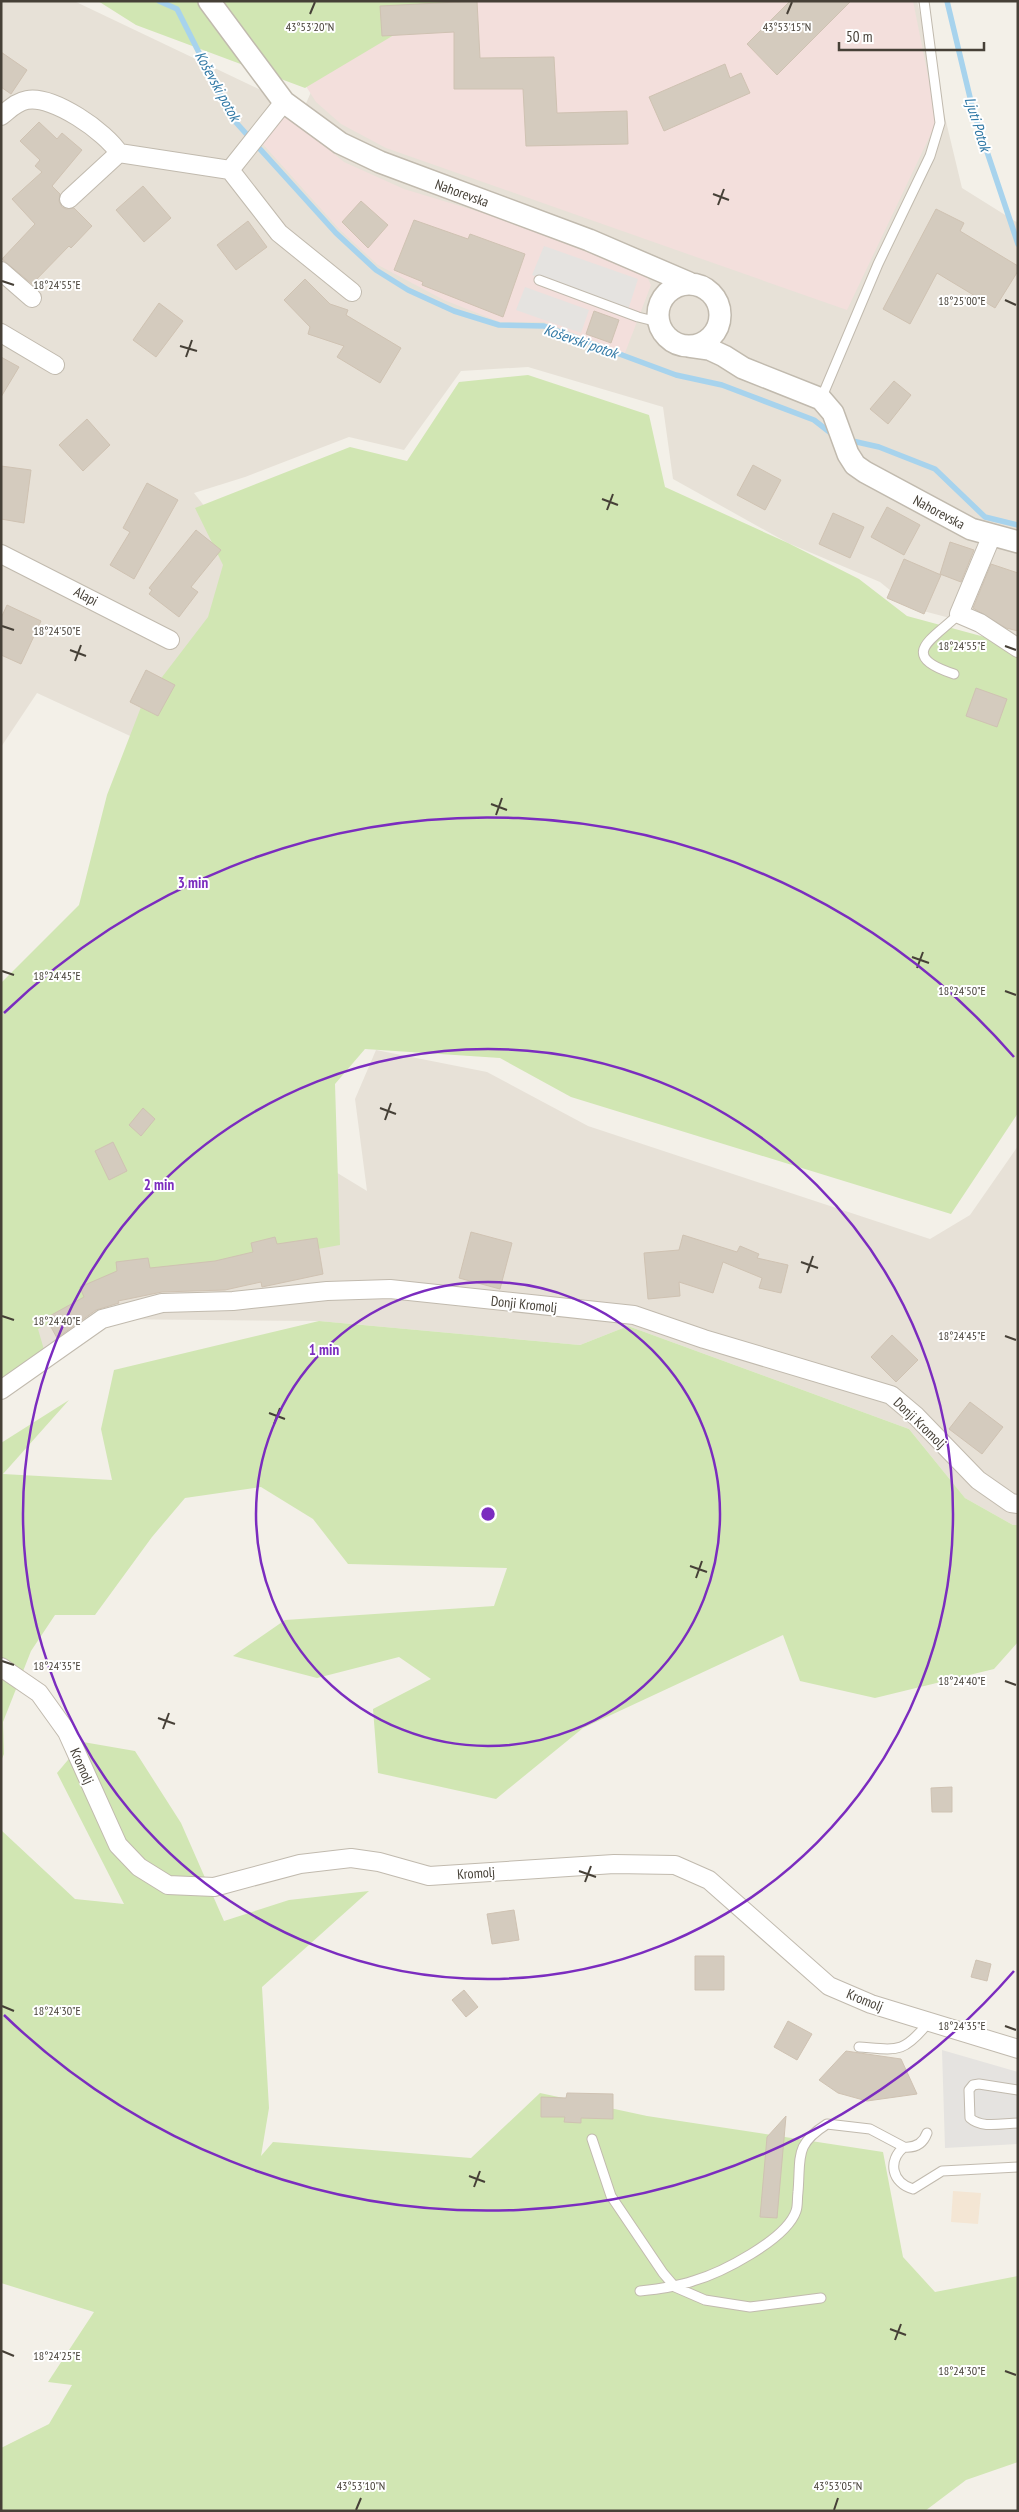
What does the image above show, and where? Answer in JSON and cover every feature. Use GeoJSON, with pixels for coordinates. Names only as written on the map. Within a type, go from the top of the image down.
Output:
{"type":"FeatureCollection","features":[{"type":"Feature","properties":{"kind":"street","name":"Nahorevska"},"geometry":{"type":"LineString","coordinates":[[209,1],[284,102],[340,143],[380,162],[589,240],[689,283]]}},
{"type":"Feature","properties":{"kind":"street"},"geometry":{"type":"LineString","coordinates":[[1,116],[16,103],[29,99],[44,101],[71,112],[113,143],[119,153]]}},
{"type":"Feature","properties":{"kind":"street"},"geometry":{"type":"LineString","coordinates":[[230,170],[284,102]]}},
{"type":"Feature","properties":{"kind":"street"},"geometry":{"type":"LineString","coordinates":[[119,153],[230,170],[279,233],[352,292]]}},
{"type":"Feature","properties":{"kind":"street"},"geometry":{"type":"LineString","coordinates":[[69,200],[119,153]]}},
{"type":"Feature","properties":{"kind":"street"},"geometry":{"type":"LineString","coordinates":[[650,266],[660,283],[662,298],[657,314],[658,322],[666,336],[672,341],[688,346],[709,349],[743,368],[821,399]]}},
{"type":"Feature","properties":{"kind":"street"},"geometry":{"type":"LineString","coordinates":[[1,271],[32,298]]}},
{"type":"Feature","properties":{"kind":"street"},"geometry":{"type":"LineString","coordinates":[[662,298],[674,287],[689,283],[711,293],[719,307],[718,323],[724,356]]}},
{"type":"Feature","properties":{"kind":"street"},"geometry":{"type":"LineString","coordinates":[[688,346],[696,345],[710,337],[718,323]]}},
{"type":"Feature","properties":{"kind":"street"},"geometry":{"type":"LineString","coordinates":[[1,333],[55,365]]}},
{"type":"Feature","properties":{"kind":"street","name":"Nahorevska"},"geometry":{"type":"LineString","coordinates":[[821,399],[832,413],[840,429],[848,454],[855,464],[865,472],[971,529],[1018,542]]}},
{"type":"Feature","properties":{"kind":"street"},"geometry":{"type":"LineString","coordinates":[[992,535],[959,614],[980,623],[1018,648]]}},
{"type":"Feature","properties":{"kind":"street","name":"Alapi"},"geometry":{"type":"LineString","coordinates":[[1,554],[170,640]]}},
{"type":"Feature","properties":{"kind":"street","name":"Donji Kromolj"},"geometry":{"type":"LineString","coordinates":[[1,1390],[102,1319],[162,1303],[233,1301],[327,1291],[390,1289],[634,1315],[704,1339],[891,1395],[916,1416],[978,1480],[1011,1503],[1018,1504]]}},
{"type":"Feature","properties":{"kind":"street","name":"Kromolj"},"geometry":{"type":"LineString","coordinates":[[1,1667],[39,1693],[67,1732],[118,1846],[138,1867],[168,1885],[214,1887],[300,1864],[351,1858],[379,1862],[429,1876],[614,1864],[675,1865],[709,1880],[829,1986],[871,2004],[1018,2049]]}},
{"type":"Feature","properties":{"kind":"lane"},"geometry":{"type":"LineString","coordinates":[[821,399],[878,264],[930,156],[940,123],[924,1]]}},
{"type":"Feature","properties":{"kind":"lane"},"geometry":{"type":"LineString","coordinates":[[540,280],[638,317],[658,322]]}},
{"type":"Feature","properties":{"kind":"lane"},"geometry":{"type":"LineString","coordinates":[[954,674],[926,662],[923,656],[925,646],[959,614]]}},
{"type":"Feature","properties":{"kind":"lane"},"geometry":{"type":"LineString","coordinates":[[859,2047],[898,2050],[914,2040],[928,2023]]}},
{"type":"Feature","properties":{"kind":"lane"},"geometry":{"type":"LineString","coordinates":[[1018,2090],[979,2084],[973,2085],[969,2090],[970,2118],[974,2121],[980,2124],[1018,2123]]}},
{"type":"Feature","properties":{"kind":"lane"},"geometry":{"type":"LineString","coordinates":[[640,2291],[696,2281],[760,2249],[789,2226],[796,2210],[802,2146],[810,2135],[827,2124],[870,2129],[904,2147],[916,2146],[921,2143],[927,2133]]}},
{"type":"Feature","properties":{"kind":"lane"},"geometry":{"type":"LineString","coordinates":[[592,2139],[611,2196],[663,2273],[675,2286],[704,2300],[750,2307],[821,2298]]}},
{"type":"Feature","properties":{"kind":"lane"},"geometry":{"type":"LineString","coordinates":[[904,2147],[895,2157],[894,2171],[901,2183],[913,2188],[942,2171],[1018,2167]]}},
{"type":"Feature","properties":{"kind":"shaded area"},"geometry":{"type":"Polygon","coordinates":[[[1,1],[74,1],[303,110],[352,1],[917,1],[962,188],[1018,223],[1018,636],[912,608],[880,582],[788,543],[673,479],[663,407],[528,367],[461,371],[404,450],[349,437],[245,477],[194,493],[232,541],[216,604],[154,747],[37,693],[1,747],[1,1]]]}},
{"type":"Feature","properties":{"kind":"shaded area"},"geometry":{"type":"Polygon","coordinates":[[[297,1],[913,1],[937,121],[847,310],[386,148],[341,124],[316,102],[271,31],[297,1]]]}},
{"type":"Feature","properties":{"kind":"shaded area"},"geometry":{"type":"Polygon","coordinates":[[[285,114],[344,162],[404,189],[503,219],[646,275],[651,285],[625,353],[544,322],[500,322],[444,300],[378,265],[339,229],[260,141],[285,114]]]}},
{"type":"Feature","properties":{"kind":"shaded area"},"geometry":{"type":"Polygon","coordinates":[[[544,246],[638,279],[628,310],[532,275],[544,246]]]}},
{"type":"Feature","properties":{"kind":"shaded area"},"geometry":{"type":"Polygon","coordinates":[[[525,287],[589,310],[581,333],[516,310],[525,287]]]}},
{"type":"Feature","properties":{"kind":"shaded area"},"geometry":{"type":"Polygon","coordinates":[[[135,1050],[367,1191],[355,1099],[376,1050],[487,1072],[588,1126],[930,1239],[970,1215],[1018,1146],[1018,1525],[1013,1525],[965,1498],[909,1429],[628,1326],[580,1345],[319,1321],[102,1319],[1,1395],[135,1050]]]}},
{"type":"Feature","properties":{"kind":"shaded area"},"geometry":{"type":"Polygon","coordinates":[[[942,2050],[1018,2072],[1018,2144],[945,2148],[942,2050]]]}},
{"type":"Feature","properties":{"kind":"shaded area"},"geometry":{"type":"Polygon","coordinates":[[[953,2191],[981,2193],[978,2224],[951,2222],[953,2191]]]}},
{"type":"Feature","properties":{"kind":"green space"},"geometry":{"type":"Polygon","coordinates":[[[98,1],[451,1],[305,88],[136,25],[98,1]]]}},
{"type":"Feature","properties":{"kind":"green space"},"geometry":{"type":"Polygon","coordinates":[[[528,375],[649,415],[665,487],[788,543],[859,579],[907,616],[1018,646],[1018,1113],[951,1214],[571,1097],[500,1058],[365,1049],[335,1084],[340,1245],[234,1264],[145,1274],[38,1329],[49,1367],[15,1387],[1,1380],[1,983],[79,905],[107,795],[143,702],[208,617],[223,565],[195,508],[350,447],[407,461],[459,382],[528,375]]]}},
{"type":"Feature","properties":{"kind":"green space"},"geometry":{"type":"Polygon","coordinates":[[[319,1321],[580,1345],[628,1326],[909,1429],[965,1498],[1013,1525],[1018,1525],[1018,1642],[994,1669],[875,1698],[800,1681],[783,1635],[583,1728],[496,1799],[378,1773],[373,1709],[431,1679],[399,1657],[317,1678],[233,1656],[285,1620],[494,1606],[507,1568],[348,1564],[313,1519],[261,1487],[185,1498],[152,1537],[95,1615],[55,1615],[31,1651],[3,1722],[4,1754],[1,1761],[1,1443],[69,1400],[3,1474],[112,1480],[101,1429],[114,1370],[319,1321]]]}},
{"type":"Feature","properties":{"kind":"green space"},"geometry":{"type":"Polygon","coordinates":[[[83,1742],[135,1751],[181,1823],[224,1921],[289,1900],[369,1891],[262,1987],[269,2108],[261,2156],[273,2142],[471,2158],[540,2093],[647,2116],[883,2152],[903,2257],[935,2292],[1018,2276],[1018,2462],[966,2480],[925,2511],[1,2511],[1,2448],[49,2424],[72,2385],[48,2382],[94,2312],[1,2283],[1,1830],[75,1899],[124,1904],[57,1773],[83,1742]]]}},
{"type":"Feature","properties":{"kind":"building"},"geometry":{"type":"Polygon","coordinates":[[[477,1],[480,58],[554,57],[557,113],[627,111],[628,144],[526,146],[523,89],[454,89],[454,32],[382,36],[380,6],[477,1]]]}},
{"type":"Feature","properties":{"kind":"building"},"geometry":{"type":"Polygon","coordinates":[[[790,1],[851,1],[777,75],[747,44],[790,1]]]}},
{"type":"Feature","properties":{"kind":"building"},"geometry":{"type":"Polygon","coordinates":[[[1,52],[27,70],[11,94],[1,87],[1,52]]]}},
{"type":"Feature","properties":{"kind":"building"},"geometry":{"type":"Polygon","coordinates":[[[725,64],[730,78],[741,73],[750,93],[664,131],[649,97],[725,64]]]}},
{"type":"Feature","properties":{"kind":"building"},"geometry":{"type":"Polygon","coordinates":[[[39,122],[57,139],[62,133],[82,150],[52,186],[60,194],[59,201],[62,207],[66,209],[74,208],[92,226],[71,248],[69,246],[32,284],[2,259],[35,224],[12,199],[42,172],[35,166],[40,160],[20,141],[39,122]]]}},
{"type":"Feature","properties":{"kind":"building"},"geometry":{"type":"Polygon","coordinates":[[[143,186],[171,218],[144,242],[116,210],[143,186]]]}},
{"type":"Feature","properties":{"kind":"building"},"geometry":{"type":"Polygon","coordinates":[[[361,201],[388,225],[368,248],[342,222],[361,201]]]}},
{"type":"Feature","properties":{"kind":"building"},"geometry":{"type":"Polygon","coordinates":[[[936,209],[964,223],[960,231],[1018,266],[1018,271],[995,308],[937,273],[910,324],[883,309],[936,209]]]}},
{"type":"Feature","properties":{"kind":"building"},"geometry":{"type":"Polygon","coordinates":[[[414,220],[468,239],[470,234],[525,254],[503,317],[422,285],[423,282],[394,270],[414,220]]]}},
{"type":"Feature","properties":{"kind":"building"},"geometry":{"type":"Polygon","coordinates":[[[248,221],[267,247],[236,270],[217,245],[248,221]]]}},
{"type":"Feature","properties":{"kind":"building"},"geometry":{"type":"Polygon","coordinates":[[[305,279],[330,304],[348,310],[346,315],[401,348],[380,383],[337,357],[344,346],[308,334],[310,327],[284,300],[305,279]]]}},
{"type":"Feature","properties":{"kind":"building"},"geometry":{"type":"Polygon","coordinates":[[[159,303],[183,321],[156,357],[133,340],[159,303]]]}},
{"type":"Feature","properties":{"kind":"building"},"geometry":{"type":"Polygon","coordinates":[[[594,311],[619,320],[611,343],[586,334],[594,311]]]}},
{"type":"Feature","properties":{"kind":"building"},"geometry":{"type":"Polygon","coordinates":[[[1,357],[19,367],[1,397],[1,357]]]}},
{"type":"Feature","properties":{"kind":"building"},"geometry":{"type":"Polygon","coordinates":[[[894,381],[911,395],[888,424],[870,409],[894,381]]]}},
{"type":"Feature","properties":{"kind":"building"},"geometry":{"type":"Polygon","coordinates":[[[87,419],[110,445],[83,471],[59,445],[87,419]]]}},
{"type":"Feature","properties":{"kind":"building"},"geometry":{"type":"Polygon","coordinates":[[[753,465],[781,480],[765,510],[737,495],[753,465]]]}},
{"type":"Feature","properties":{"kind":"building"},"geometry":{"type":"Polygon","coordinates":[[[1,466],[31,470],[24,523],[1,519],[1,466]]]}},
{"type":"Feature","properties":{"kind":"building"},"geometry":{"type":"Polygon","coordinates":[[[147,483],[178,500],[134,579],[110,565],[130,532],[123,528],[147,483]]]}},
{"type":"Feature","properties":{"kind":"building"},"geometry":{"type":"Polygon","coordinates":[[[887,507],[920,525],[904,555],[871,537],[887,507]]]}},
{"type":"Feature","properties":{"kind":"building"},"geometry":{"type":"Polygon","coordinates":[[[833,513],[864,527],[850,558],[819,544],[833,513]]]}},
{"type":"Feature","properties":{"kind":"building"},"geometry":{"type":"Polygon","coordinates":[[[196,530],[221,550],[191,587],[198,592],[179,617],[149,594],[152,590],[149,588],[196,530]]]}},
{"type":"Feature","properties":{"kind":"building"},"geometry":{"type":"Polygon","coordinates":[[[950,542],[974,550],[961,582],[940,574],[950,542]]]}},
{"type":"Feature","properties":{"kind":"building"},"geometry":{"type":"Polygon","coordinates":[[[904,559],[941,575],[924,614],[887,598],[904,559]]]}},
{"type":"Feature","properties":{"kind":"building"},"geometry":{"type":"Polygon","coordinates":[[[991,564],[1018,573],[1018,631],[1006,628],[973,608],[991,564]]]}},
{"type":"Feature","properties":{"kind":"building"},"geometry":{"type":"Polygon","coordinates":[[[7,605],[41,621],[21,664],[1,655],[1,618],[7,605]]]}},
{"type":"Feature","properties":{"kind":"building"},"geometry":{"type":"Polygon","coordinates":[[[146,670],[175,685],[158,716],[130,702],[146,670]]]}},
{"type":"Feature","properties":{"kind":"building"},"geometry":{"type":"Polygon","coordinates":[[[976,688],[1007,699],[997,727],[966,716],[976,688]]]}},
{"type":"Feature","properties":{"kind":"building"},"geometry":{"type":"Polygon","coordinates":[[[143,1108],[155,1119],[141,1136],[129,1125],[143,1108]]]}},
{"type":"Feature","properties":{"kind":"building"},"geometry":{"type":"Polygon","coordinates":[[[113,1142],[127,1171],[109,1180],[95,1151],[113,1142]]]}},
{"type":"Feature","properties":{"kind":"building"},"geometry":{"type":"Polygon","coordinates":[[[471,1232],[512,1243],[500,1289],[459,1278],[471,1232]]]}},
{"type":"Feature","properties":{"kind":"building"},"geometry":{"type":"Polygon","coordinates":[[[683,1235],[737,1252],[740,1246],[759,1254],[757,1258],[788,1265],[781,1293],[759,1288],[762,1278],[723,1262],[713,1293],[679,1282],[680,1296],[648,1299],[644,1253],[679,1250],[683,1235]]]}},
{"type":"Feature","properties":{"kind":"building"},"geometry":{"type":"Polygon","coordinates":[[[275,1237],[277,1244],[317,1238],[323,1274],[262,1287],[261,1282],[225,1290],[162,1292],[118,1301],[119,1303],[96,1310],[57,1338],[46,1318],[84,1297],[80,1287],[117,1271],[116,1262],[148,1258],[150,1268],[215,1261],[253,1252],[251,1243],[275,1237]]]}},
{"type":"Feature","properties":{"kind":"building"},"geometry":{"type":"Polygon","coordinates":[[[892,1335],[918,1360],[896,1382],[871,1357],[892,1335]]]}},
{"type":"Feature","properties":{"kind":"building"},"geometry":{"type":"Polygon","coordinates":[[[970,1402],[1003,1427],[982,1454],[949,1429],[970,1402]]]}},
{"type":"Feature","properties":{"kind":"building"},"geometry":{"type":"Polygon","coordinates":[[[952,1787],[952,1812],[932,1812],[931,1788],[952,1787]]]}},
{"type":"Feature","properties":{"kind":"building"},"geometry":{"type":"Polygon","coordinates":[[[514,1910],[519,1940],[492,1944],[487,1914],[514,1910]]]}},
{"type":"Feature","properties":{"kind":"building"},"geometry":{"type":"Polygon","coordinates":[[[695,1956],[724,1956],[724,1990],[695,1990],[695,1956]]]}},
{"type":"Feature","properties":{"kind":"building"},"geometry":{"type":"Polygon","coordinates":[[[976,1960],[991,1964],[987,1981],[971,1977],[976,1960]]]}},
{"type":"Feature","properties":{"kind":"building"},"geometry":{"type":"Polygon","coordinates":[[[464,1990],[478,2007],[466,2017],[452,2000],[464,1990]]]}},
{"type":"Feature","properties":{"kind":"building"},"geometry":{"type":"Polygon","coordinates":[[[788,2021],[812,2034],[797,2060],[774,2047],[788,2021]]]}},
{"type":"Feature","properties":{"kind":"building"},"geometry":{"type":"Polygon","coordinates":[[[846,2051],[901,2059],[917,2094],[867,2101],[838,2093],[819,2080],[846,2051]]]}},
{"type":"Feature","properties":{"kind":"building"},"geometry":{"type":"Polygon","coordinates":[[[567,2093],[613,2094],[613,2119],[581,2118],[581,2123],[564,2122],[565,2117],[541,2117],[541,2097],[566,2098],[567,2093]]]}},
{"type":"Feature","properties":{"kind":"building"},"geometry":{"type":"Polygon","coordinates":[[[786,2116],[777,2218],[760,2217],[767,2137],[786,2116]]]}},
{"type":"Feature","properties":{"kind":"waterway","name":"Koševski potok"},"geometry":{"type":"LineString","coordinates":[[159,1],[177,9],[232,118],[336,233],[376,270],[408,290],[454,311],[499,325],[544,326],[676,375],[722,385],[814,420],[832,434]]}},
{"type":"Feature","properties":{"kind":"waterway","name":"Ljuti Potok"},"geometry":{"type":"LineString","coordinates":[[947,1],[973,110],[1018,244]]}},
{"type":"Feature","properties":{"kind":"waterway","name":"Koševski potok"},"geometry":{"type":"LineString","coordinates":[[848,440],[879,447],[935,469],[985,517],[1018,525]]}}]}
